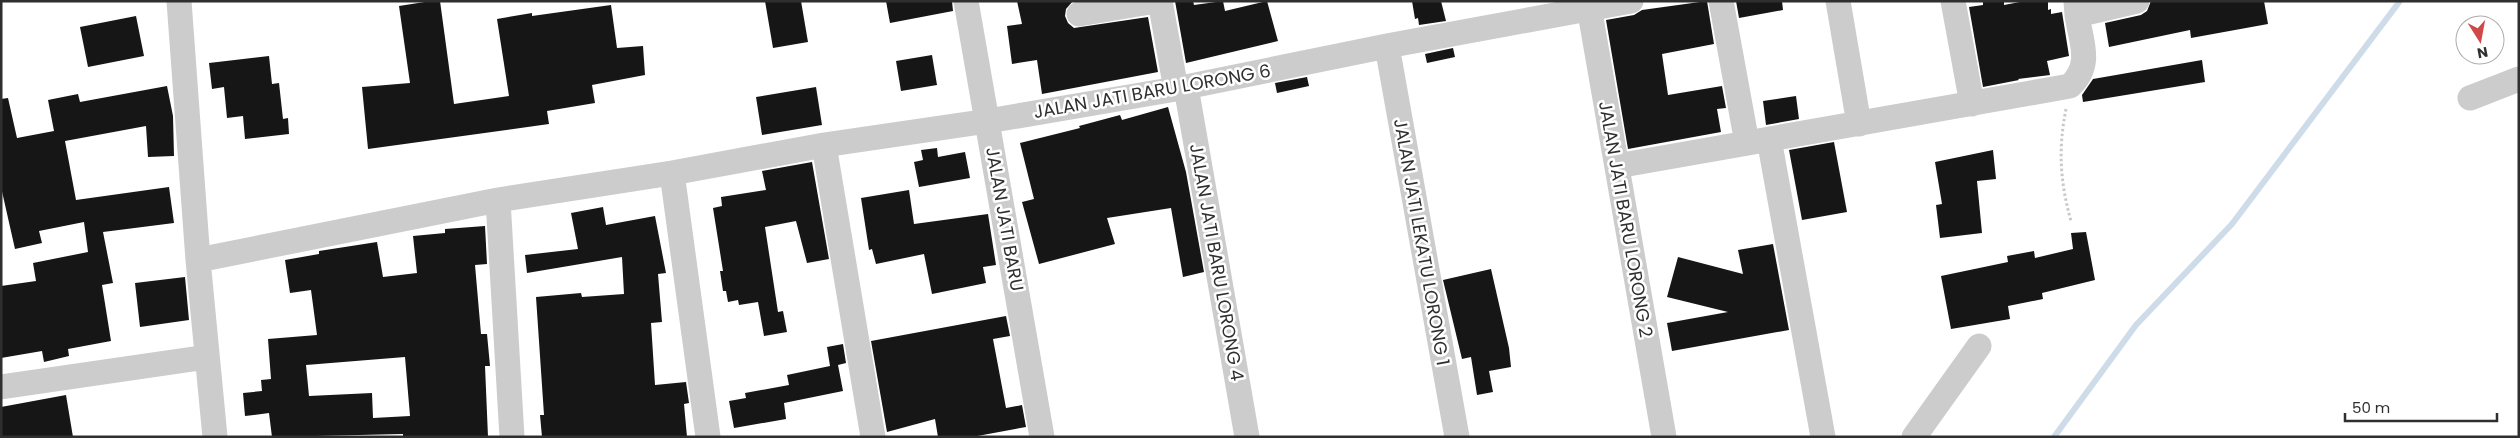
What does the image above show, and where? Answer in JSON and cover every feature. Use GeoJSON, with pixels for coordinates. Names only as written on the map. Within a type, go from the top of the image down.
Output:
{"type":"FeatureCollection","features":[{"type":"Feature","properties":{"kind":"street"},"geometry":{"type":"LineString","coordinates":[[179,1],[198,260],[215,437]]}},
{"type":"Feature","properties":{"kind":"street","name":"JALAN JATI BARU"},"geometry":{"type":"LineString","coordinates":[[966,1],[1042,437]]}},
{"type":"Feature","properties":{"kind":"street"},"geometry":{"type":"LineString","coordinates":[[1079,14],[1156,1]]}},
{"type":"Feature","properties":{"kind":"street","name":"JALAN JATI BARU LORONG 4"},"geometry":{"type":"LineString","coordinates":[[1160,1],[1181,88],[1246,437]]}},
{"type":"Feature","properties":{"kind":"street","name":"JALAN JATI BARU LORONG 6"},"geometry":{"type":"LineString","coordinates":[[198,260],[498,200],[672,174],[824,145],[988,121],[1181,88],[1589,5],[1631,1]]}},
{"type":"Feature","properties":{"kind":"street"},"geometry":{"type":"LineString","coordinates":[[1721,1],[1758,141],[1823,437]]}},
{"type":"Feature","properties":{"kind":"street"},"geometry":{"type":"LineString","coordinates":[[1838,1],[1859,124]]}},
{"type":"Feature","properties":{"kind":"street"},"geometry":{"type":"LineString","coordinates":[[1953,1],[1972,104]]}},
{"type":"Feature","properties":{"kind":"street"},"geometry":{"type":"LineString","coordinates":[[1617,166],[2070,86],[2082,73],[2085,62],[2076,8],[2137,1]]}},
{"type":"Feature","properties":{"kind":"street","name":"JALAN JATI BARU LORONG 2"},"geometry":{"type":"LineString","coordinates":[[1589,5],[1664,437]]}},
{"type":"Feature","properties":{"kind":"street","name":"JALAN JATI LEKATU LORONG 1"},"geometry":{"type":"LineString","coordinates":[[1387,46],[1457,437]]}},
{"type":"Feature","properties":{"kind":"street"},"geometry":{"type":"LineString","coordinates":[[2470,98],[2519,80]]}},
{"type":"Feature","properties":{"kind":"street"},"geometry":{"type":"LineString","coordinates":[[824,145],[873,437]]}},
{"type":"Feature","properties":{"kind":"street"},"geometry":{"type":"LineString","coordinates":[[672,174],[708,437]]}},
{"type":"Feature","properties":{"kind":"street"},"geometry":{"type":"LineString","coordinates":[[498,200],[512,437]]}},
{"type":"Feature","properties":{"kind":"street"},"geometry":{"type":"LineString","coordinates":[[1914,437],[1979,346]]}},
{"type":"Feature","properties":{"kind":"street"},"geometry":{"type":"LineString","coordinates":[[1,387],[207,357]]}},
{"type":"Feature","properties":{"kind":"path"},"geometry":{"type":"LineString","coordinates":[[2070,86],[2061,137],[2060,171],[2063,193],[2071,221]]}},
{"type":"Feature","properties":{"kind":"building"},"geometry":{"type":"Polygon","coordinates":[[[440,1],[454,104],[509,96],[497,19],[532,13],[532,16],[611,5],[617,48],[643,46],[645,75],[592,85],[595,103],[547,111],[549,124],[368,149],[362,87],[410,83],[399,6],[440,1]]]}},
{"type":"Feature","properties":{"kind":"building"},"geometry":{"type":"Polygon","coordinates":[[[765,1],[801,1],[808,42],[773,48],[765,1]]]}},
{"type":"Feature","properties":{"kind":"building"},"geometry":{"type":"Polygon","coordinates":[[[886,1],[952,1],[953,11],[890,23],[886,1]]]}},
{"type":"Feature","properties":{"kind":"building"},"geometry":{"type":"Polygon","coordinates":[[[1017,1],[1073,1],[1066,9],[1065,16],[1068,23],[1074,28],[1148,17],[1158,72],[1042,94],[1037,60],[1012,64],[1007,26],[1022,24],[1017,1]]]}},
{"type":"Feature","properties":{"kind":"building"},"geometry":{"type":"Polygon","coordinates":[[[1175,1],[1193,1],[1194,5],[1223,1],[1225,11],[1267,1],[1278,41],[1186,63],[1175,1]]]}},
{"type":"Feature","properties":{"kind":"building"},"geometry":{"type":"Polygon","coordinates":[[[1412,1],[1441,1],[1446,21],[1419,25],[1418,18],[1415,19],[1412,1]]]}},
{"type":"Feature","properties":{"kind":"building"},"geometry":{"type":"Polygon","coordinates":[[[1707,1],[1714,44],[1662,54],[1668,95],[1722,86],[1726,108],[1717,109],[1721,132],[1628,149],[1606,20],[1634,15],[1642,10],[1707,1]]]}},
{"type":"Feature","properties":{"kind":"building"},"geometry":{"type":"Polygon","coordinates":[[[1736,1],[1782,1],[1783,10],[1739,18],[1736,1]]]}},
{"type":"Feature","properties":{"kind":"building"},"geometry":{"type":"Polygon","coordinates":[[[1983,1],[2004,1],[2004,5],[2025,1],[2048,1],[2048,10],[2051,9],[2051,14],[2062,12],[2069,56],[2047,61],[2050,75],[2018,79],[1983,87],[1969,7],[1983,5],[1983,1]]]}},
{"type":"Feature","properties":{"kind":"building"},"geometry":{"type":"Polygon","coordinates":[[[2151,1],[2264,1],[2268,24],[2191,38],[2190,30],[2109,47],[2105,23],[2141,15],[2147,11],[2151,1]]]}},
{"type":"Feature","properties":{"kind":"building"},"geometry":{"type":"Polygon","coordinates":[[[136,16],[144,56],[88,67],[80,27],[136,16]]]}},
{"type":"Feature","properties":{"kind":"building"},"geometry":{"type":"Polygon","coordinates":[[[1453,48],[1455,57],[1427,63],[1425,54],[1453,48]]]}},
{"type":"Feature","properties":{"kind":"building"},"geometry":{"type":"Polygon","coordinates":[[[932,55],[937,85],[901,91],[896,61],[932,55]]]}},
{"type":"Feature","properties":{"kind":"building"},"geometry":{"type":"Polygon","coordinates":[[[269,56],[272,84],[279,83],[283,119],[288,118],[289,134],[245,139],[243,116],[227,118],[224,87],[212,89],[209,63],[269,56]]]}},
{"type":"Feature","properties":{"kind":"building"},"geometry":{"type":"Polygon","coordinates":[[[2202,60],[2205,82],[2083,102],[2082,95],[2093,79],[2202,60]]]}},
{"type":"Feature","properties":{"kind":"building"},"geometry":{"type":"Polygon","coordinates":[[[1307,77],[1309,86],[1277,93],[1275,83],[1307,77]]]}},
{"type":"Feature","properties":{"kind":"building"},"geometry":{"type":"Polygon","coordinates":[[[167,86],[173,116],[174,156],[148,157],[146,126],[65,141],[76,200],[169,187],[174,223],[103,232],[113,283],[102,285],[111,341],[68,349],[69,356],[44,362],[42,351],[1,358],[1,286],[36,281],[33,263],[88,252],[84,222],[39,231],[42,243],[15,249],[1,187],[1,99],[8,98],[17,138],[54,131],[48,100],[78,94],[80,102],[167,86]]]}},
{"type":"Feature","properties":{"kind":"building"},"geometry":{"type":"Polygon","coordinates":[[[816,87],[822,125],[762,135],[756,97],[816,87]]]}},
{"type":"Feature","properties":{"kind":"building"},"geometry":{"type":"Polygon","coordinates":[[[1796,96],[1799,119],[1766,125],[1763,101],[1796,96]]]}},
{"type":"Feature","properties":{"kind":"building"},"geometry":{"type":"Polygon","coordinates":[[[1168,107],[1186,172],[1204,272],[1183,277],[1171,208],[1107,218],[1115,244],[1039,264],[1022,202],[1034,199],[1020,143],[1080,128],[1079,126],[1120,115],[1122,120],[1168,107]]]}},
{"type":"Feature","properties":{"kind":"building"},"geometry":{"type":"Polygon","coordinates":[[[1834,142],[1847,212],[1802,220],[1789,150],[1834,142]]]}},
{"type":"Feature","properties":{"kind":"building"},"geometry":{"type":"Polygon","coordinates":[[[937,148],[938,157],[965,152],[970,178],[919,187],[914,162],[923,160],[921,150],[937,148]]]}},
{"type":"Feature","properties":{"kind":"building"},"geometry":{"type":"Polygon","coordinates":[[[1993,150],[1996,179],[1977,181],[1982,233],[1940,238],[1936,205],[1942,204],[1935,162],[1993,150]]]}},
{"type":"Feature","properties":{"kind":"building"},"geometry":{"type":"Polygon","coordinates":[[[812,162],[829,259],[807,263],[796,221],[765,227],[778,312],[783,311],[787,332],[764,336],[758,302],[739,305],[738,300],[728,302],[726,291],[723,291],[720,271],[723,271],[713,208],[722,206],[721,197],[766,190],[762,171],[812,162]]]}},
{"type":"Feature","properties":{"kind":"building"},"geometry":{"type":"Polygon","coordinates":[[[909,190],[914,224],[988,214],[996,265],[983,267],[986,283],[932,294],[924,254],[876,264],[872,249],[869,250],[861,198],[909,190]]]}},
{"type":"Feature","properties":{"kind":"building"},"geometry":{"type":"Polygon","coordinates":[[[603,207],[606,225],[655,216],[666,273],[658,274],[662,322],[651,323],[655,385],[686,382],[689,403],[684,404],[687,437],[542,437],[540,415],[544,415],[536,297],[581,293],[582,297],[624,294],[622,257],[527,273],[525,255],[578,249],[571,213],[603,207]]]}},
{"type":"Feature","properties":{"kind":"building"},"geometry":{"type":"Polygon","coordinates":[[[485,226],[487,264],[475,265],[481,334],[487,334],[490,366],[485,366],[488,437],[403,437],[403,434],[272,437],[269,413],[245,416],[243,393],[262,391],[261,380],[271,379],[268,339],[317,335],[311,290],[290,293],[285,260],[319,254],[319,251],[377,242],[383,277],[417,273],[413,236],[445,233],[445,229],[485,226]],[[405,357],[306,365],[309,396],[372,393],[373,418],[410,416],[405,357]]]}},
{"type":"Feature","properties":{"kind":"building"},"geometry":{"type":"Polygon","coordinates":[[[2086,232],[2095,280],[2042,293],[2043,299],[2008,306],[2010,319],[1951,329],[1941,276],[2008,262],[2007,256],[2034,251],[2035,258],[2073,249],[2071,233],[2086,232]]]}},
{"type":"Feature","properties":{"kind":"building"},"geometry":{"type":"Polygon","coordinates":[[[1773,244],[1789,330],[1672,351],[1667,323],[1728,312],[1667,297],[1678,257],[1743,274],[1738,250],[1773,244]]]}},
{"type":"Feature","properties":{"kind":"building"},"geometry":{"type":"Polygon","coordinates":[[[1491,269],[1509,348],[1511,367],[1489,371],[1493,392],[1477,395],[1471,357],[1462,359],[1443,280],[1491,269]]]}},
{"type":"Feature","properties":{"kind":"building"},"geometry":{"type":"Polygon","coordinates":[[[185,277],[189,320],[140,327],[135,283],[185,277]]]}},
{"type":"Feature","properties":{"kind":"building"},"geometry":{"type":"Polygon","coordinates":[[[1006,316],[1010,336],[993,339],[1006,408],[1022,405],[1026,427],[972,437],[938,437],[935,419],[887,432],[871,341],[1006,316]]]}},
{"type":"Feature","properties":{"kind":"building"},"geometry":{"type":"Polygon","coordinates":[[[843,344],[846,363],[838,365],[843,391],[784,403],[786,419],[734,428],[729,401],[746,398],[745,393],[789,385],[787,375],[830,366],[827,347],[843,344]]]}},
{"type":"Feature","properties":{"kind":"building"},"geometry":{"type":"Polygon","coordinates":[[[66,395],[73,437],[1,437],[1,407],[66,395]]]}},
{"type":"Feature","properties":{"kind":"waterway"},"geometry":{"type":"LineString","coordinates":[[2054,437],[2136,325],[2232,224],[2400,1]]}}]}
